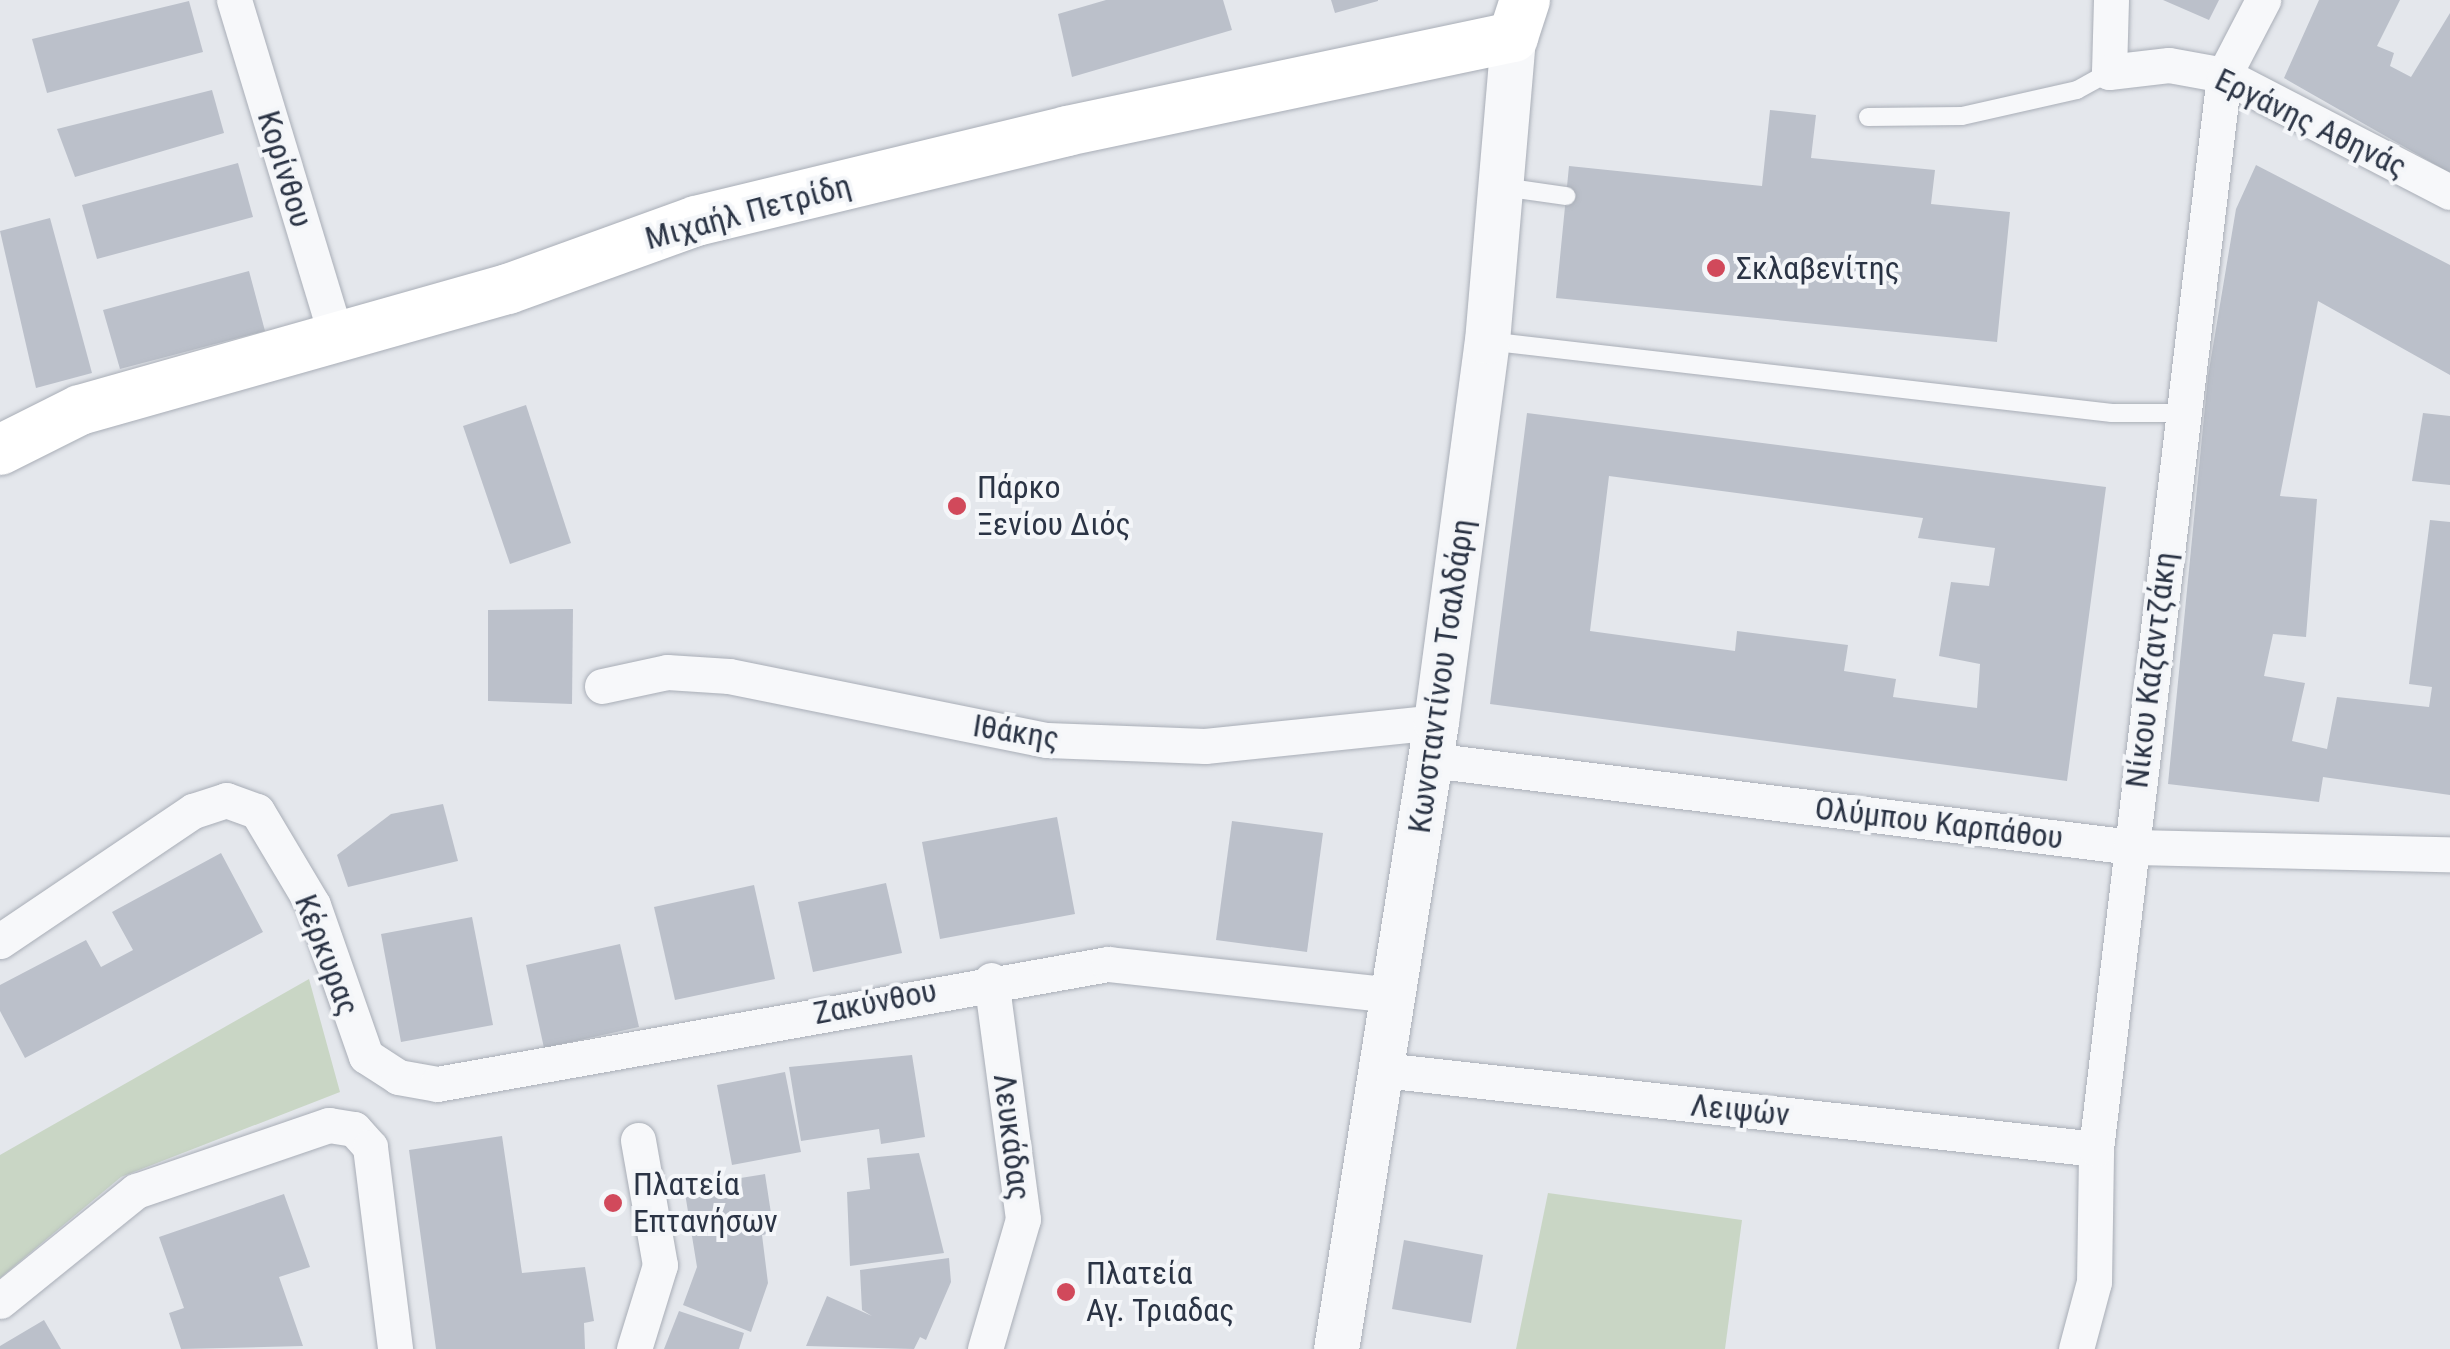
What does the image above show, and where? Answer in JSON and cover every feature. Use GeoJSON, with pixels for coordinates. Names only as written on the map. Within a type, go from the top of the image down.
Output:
{"type":"FeatureCollection","features":[{"type":"Feature","properties":{"kind":"main road","name":"Μιχαήλ Πετρίδη"},"geometry":{"type":"LineString","coordinates":[[0,450],[80,410],[508,289],[696,221],[1519,18]]}},
{"type":"Feature","properties":{"kind":"street","name":"Κορίνθου"},"geometry":{"type":"LineString","coordinates":[[234,0],[337,338]]}},
{"type":"Feature","properties":{"kind":"street"},"geometry":{"type":"LineString","coordinates":[[2109,72],[2111,0]]}},
{"type":"Feature","properties":{"kind":"street","name":"Νίκου Καζαντζάκη"},"geometry":{"type":"LineString","coordinates":[[2076,1349],[2094,1282],[2096,1150],[2224,75],[2263,0]]}},
{"type":"Feature","properties":{"kind":"street","name":"Κωνσταντίνου Τσαλδάρη"},"geometry":{"type":"LineString","coordinates":[[1336,1349],[1433,741],[1487,341],[1497,186],[1519,18]]}},
{"type":"Feature","properties":{"kind":"street","name":"Εργάνης Αθηνάς"},"geometry":{"type":"LineString","coordinates":[[2109,72],[2169,65],[2224,75],[2450,192]]}},
{"type":"Feature","properties":{"kind":"street","name":"Ιθάκης"},"geometry":{"type":"LineString","coordinates":[[602,686],[667,672],[730,676],[1047,740],[1205,746],[1433,741]]}},
{"type":"Feature","properties":{"kind":"street","name":"Ολύμπου Καρπάθου"},"geometry":{"type":"LineString","coordinates":[[1433,741],[2131,847],[2450,854]]}},
{"type":"Feature","properties":{"kind":"street","name":"Κέρκυρας"},"geometry":{"type":"LineString","coordinates":[[0,941],[193,810],[226,800],[257,811],[313,906],[366,1056]]}},
{"type":"Feature","properties":{"kind":"street","name":"Ζακύνθου"},"geometry":{"type":"LineString","coordinates":[[366,1056],[398,1077],[437,1084],[992,980],[1108,964],[1394,995]]}},
{"type":"Feature","properties":{"kind":"street","name":"Λευκάδας"},"geometry":{"type":"LineString","coordinates":[[986,1349],[1023,1219],[992,980]]}},
{"type":"Feature","properties":{"kind":"street","name":"Λειψών"},"geometry":{"type":"LineString","coordinates":[[1383,1070],[2096,1150]]}},
{"type":"Feature","properties":{"kind":"street"},"geometry":{"type":"LineString","coordinates":[[0,1302],[136,1191],[329,1126],[354,1128],[370,1146],[395,1349]]}},
{"type":"Feature","properties":{"kind":"street"},"geometry":{"type":"LineString","coordinates":[[634,1349],[660,1266],[638,1140]]}},
{"type":"Feature","properties":{"kind":"lane"},"geometry":{"type":"LineString","coordinates":[[1868,117],[1962,116],[2077,90],[2109,72]]}},
{"type":"Feature","properties":{"kind":"lane"},"geometry":{"type":"LineString","coordinates":[[1497,186],[1566,196]]}},
{"type":"Feature","properties":{"kind":"lane"},"geometry":{"type":"LineString","coordinates":[[1487,341],[2112,413],[2181,412]]}},
{"type":"Feature","properties":{"kind":"green space"},"geometry":{"type":"Polygon","coordinates":[[[309,979],[340,1092],[121,1177],[0,1278],[0,1155],[309,979]]]}},
{"type":"Feature","properties":{"kind":"green space"},"geometry":{"type":"Polygon","coordinates":[[[1548,1193],[1742,1220],[1725,1349],[1516,1349],[1548,1193]]]}},
{"type":"Feature","properties":{"kind":"building"},"geometry":{"type":"Polygon","coordinates":[[[1106,0],[1223,0],[1232,30],[1072,77],[1058,14],[1106,0]]]}},
{"type":"Feature","properties":{"kind":"building"},"geometry":{"type":"Polygon","coordinates":[[[1331,0],[1378,0],[1378,1],[1335,13],[1331,0]]]}},
{"type":"Feature","properties":{"kind":"building"},"geometry":{"type":"Polygon","coordinates":[[[2163,0],[2219,0],[2209,20],[2163,0]]]}},
{"type":"Feature","properties":{"kind":"building"},"geometry":{"type":"Polygon","coordinates":[[[2319,0],[2400,0],[2377,46],[2394,53],[2390,66],[2411,77],[2450,13],[2450,173],[2284,78],[2319,0]]]}},
{"type":"Feature","properties":{"kind":"building"},"geometry":{"type":"Polygon","coordinates":[[[189,1],[203,52],[47,93],[32,39],[189,1]]]}},
{"type":"Feature","properties":{"kind":"building"},"geometry":{"type":"Polygon","coordinates":[[[212,90],[224,133],[75,177],[57,129],[212,90]]]}},
{"type":"Feature","properties":{"kind":"building"},"geometry":{"type":"Polygon","coordinates":[[[1770,110],[1816,115],[1811,158],[1935,170],[1931,204],[2010,212],[1997,342],[1556,298],[1569,166],[1762,186],[1770,110]]]}},
{"type":"Feature","properties":{"kind":"building"},"geometry":{"type":"Polygon","coordinates":[[[238,163],[253,217],[97,259],[82,205],[238,163]]]}},
{"type":"Feature","properties":{"kind":"building"},"geometry":{"type":"Polygon","coordinates":[[[2256,165],[2450,265],[2450,375],[2318,301],[2280,496],[2317,499],[2306,637],[2273,634],[2264,676],[2305,683],[2292,741],[2327,749],[2337,697],[2429,707],[2432,687],[2409,684],[2430,520],[2450,522],[2450,795],[2323,777],[2319,802],[2168,784],[2208,376],[2236,209],[2256,165]]]}},
{"type":"Feature","properties":{"kind":"building"},"geometry":{"type":"Polygon","coordinates":[[[50,218],[92,373],[36,388],[0,231],[50,218]]]}},
{"type":"Feature","properties":{"kind":"building"},"geometry":{"type":"Polygon","coordinates":[[[249,271],[265,331],[120,369],[103,310],[249,271]]]}},
{"type":"Feature","properties":{"kind":"building"},"geometry":{"type":"Polygon","coordinates":[[[526,405],[571,543],[510,564],[463,426],[526,405]]]}},
{"type":"Feature","properties":{"kind":"building"},"geometry":{"type":"Polygon","coordinates":[[[1527,413],[2106,487],[2067,781],[1490,704],[1527,413]],[[1609,476],[1590,631],[1735,651],[1737,631],[1848,645],[1844,671],[1896,679],[1893,697],[1977,708],[1980,664],[1939,656],[1951,582],[1989,586],[1995,548],[1918,538],[1923,518],[1609,476]]]}},
{"type":"Feature","properties":{"kind":"building"},"geometry":{"type":"Polygon","coordinates":[[[2423,413],[2450,416],[2450,485],[2412,481],[2423,413]]]}},
{"type":"Feature","properties":{"kind":"building"},"geometry":{"type":"Polygon","coordinates":[[[573,609],[572,704],[488,701],[488,610],[573,609]]]}},
{"type":"Feature","properties":{"kind":"building"},"geometry":{"type":"Polygon","coordinates":[[[443,804],[458,861],[348,887],[337,855],[391,814],[443,804]]]}},
{"type":"Feature","properties":{"kind":"building"},"geometry":{"type":"Polygon","coordinates":[[[1057,817],[1075,914],[940,939],[922,842],[1057,817]]]}},
{"type":"Feature","properties":{"kind":"building"},"geometry":{"type":"Polygon","coordinates":[[[1232,821],[1323,833],[1307,952],[1216,940],[1232,821]]]}},
{"type":"Feature","properties":{"kind":"building"},"geometry":{"type":"Polygon","coordinates":[[[221,853],[263,932],[25,1058],[0,1011],[0,985],[86,940],[101,967],[133,950],[112,912],[221,853]]]}},
{"type":"Feature","properties":{"kind":"building"},"geometry":{"type":"Polygon","coordinates":[[[886,883],[902,953],[813,972],[798,902],[886,883]]]}},
{"type":"Feature","properties":{"kind":"building"},"geometry":{"type":"Polygon","coordinates":[[[754,885],[775,979],[675,1000],[654,907],[754,885]]]}},
{"type":"Feature","properties":{"kind":"building"},"geometry":{"type":"Polygon","coordinates":[[[472,917],[493,1025],[401,1042],[381,934],[472,917]]]}},
{"type":"Feature","properties":{"kind":"building"},"geometry":{"type":"Polygon","coordinates":[[[620,944],[639,1027],[544,1048],[526,965],[620,944]]]}},
{"type":"Feature","properties":{"kind":"building"},"geometry":{"type":"Polygon","coordinates":[[[912,1055],[925,1137],[881,1144],[879,1129],[801,1141],[789,1067],[912,1055]]]}},
{"type":"Feature","properties":{"kind":"building"},"geometry":{"type":"Polygon","coordinates":[[[785,1072],[801,1152],[732,1165],[717,1085],[785,1072]]]}},
{"type":"Feature","properties":{"kind":"building"},"geometry":{"type":"Polygon","coordinates":[[[502,1136],[522,1273],[585,1267],[594,1321],[584,1323],[585,1349],[436,1349],[409,1150],[502,1136]]]}},
{"type":"Feature","properties":{"kind":"building"},"geometry":{"type":"Polygon","coordinates":[[[919,1153],[944,1253],[850,1266],[847,1192],[870,1189],[867,1158],[919,1153]]]}},
{"type":"Feature","properties":{"kind":"building"},"geometry":{"type":"Polygon","coordinates":[[[765,1174],[774,1233],[762,1235],[768,1283],[751,1332],[683,1305],[697,1267],[684,1187],[765,1174]]]}},
{"type":"Feature","properties":{"kind":"building"},"geometry":{"type":"Polygon","coordinates":[[[284,1194],[310,1267],[279,1277],[303,1346],[181,1349],[169,1313],[184,1308],[159,1237],[284,1194]]]}},
{"type":"Feature","properties":{"kind":"building"},"geometry":{"type":"Polygon","coordinates":[[[1404,1240],[1483,1255],[1471,1323],[1392,1309],[1404,1240]]]}},
{"type":"Feature","properties":{"kind":"building"},"geometry":{"type":"Polygon","coordinates":[[[949,1258],[951,1282],[926,1340],[920,1337],[914,1349],[806,1346],[827,1296],[872,1316],[862,1310],[860,1270],[949,1258]]]}},
{"type":"Feature","properties":{"kind":"building"},"geometry":{"type":"Polygon","coordinates":[[[679,1311],[744,1333],[739,1349],[664,1349],[679,1311]]]}},
{"type":"Feature","properties":{"kind":"building"},"geometry":{"type":"Polygon","coordinates":[[[44,1320],[61,1349],[0,1349],[0,1346],[44,1320]]]}},
{"type":"Feature","properties":{"kind":"place","name":"Σκλαβενίτης"},"geometry":{"type":"Point","coordinates":[1716,268]}},
{"type":"Feature","properties":{"kind":"place","name":"Πάρκο Ξενίου Διός"},"geometry":{"type":"Point","coordinates":[957,506]}},
{"type":"Feature","properties":{"kind":"place","name":"Πλατεία Επτανήσων"},"geometry":{"type":"Point","coordinates":[613,1203]}},
{"type":"Feature","properties":{"kind":"place","name":"Πλατεία Αγ. Τριαδας"},"geometry":{"type":"Point","coordinates":[1066,1292]}}]}
